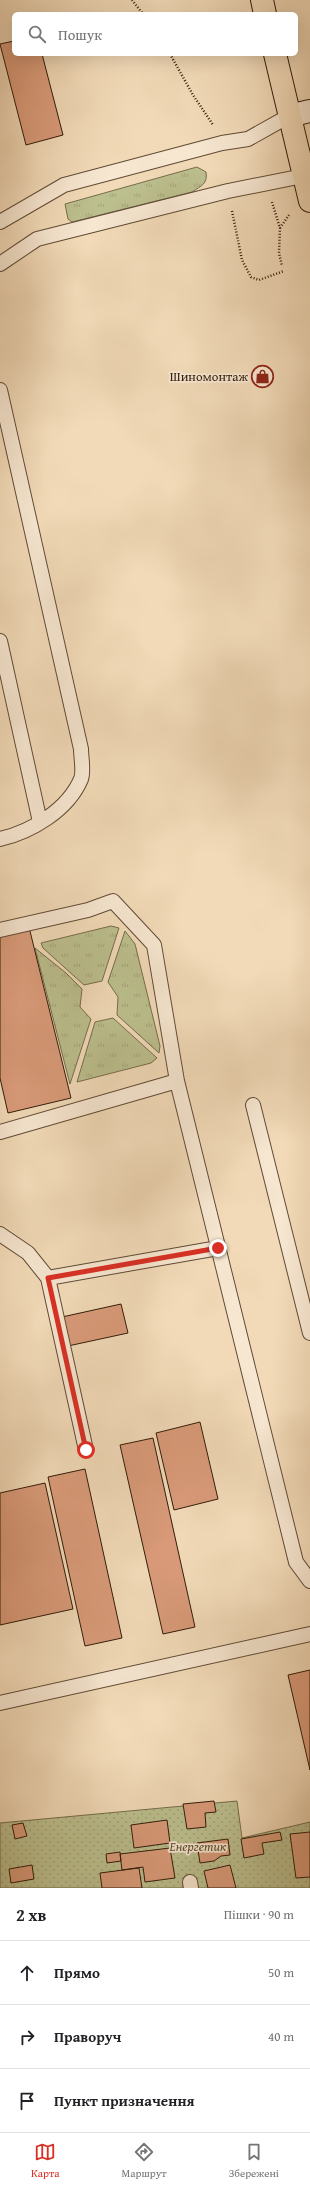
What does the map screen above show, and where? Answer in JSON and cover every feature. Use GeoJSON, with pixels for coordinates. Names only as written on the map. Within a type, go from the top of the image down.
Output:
{"type":"FeatureCollection","features":[{"type":"Feature","properties":{"kind":"main road"},"geometry":{"type":"LineString","coordinates":[[262,0],[265,12]]}},
{"type":"Feature","properties":{"kind":"main road"},"geometry":{"type":"LineString","coordinates":[[275,56],[310,201]]}},
{"type":"Feature","properties":{"kind":"main road"},"geometry":{"type":"LineString","coordinates":[[289,116],[310,111]]}},
{"type":"Feature","properties":{"kind":"lane"},"geometry":{"type":"LineString","coordinates":[[0,222],[64,185],[222,143],[248,139],[289,116]]}},
{"type":"Feature","properties":{"kind":"lane"},"geometry":{"type":"LineString","coordinates":[[1,261],[37,239],[228,191],[303,176]]}},
{"type":"Feature","properties":{"kind":"lane"},"geometry":{"type":"LineString","coordinates":[[0,390],[81,749],[82,778],[60,810],[18,835],[0,839]]}},
{"type":"Feature","properties":{"kind":"lane"},"geometry":{"type":"LineString","coordinates":[[0,641],[40,822]]}},
{"type":"Feature","properties":{"kind":"lane"},"geometry":{"type":"LineString","coordinates":[[0,930],[88,910],[113,901],[154,944],[177,1081],[296,1562],[310,1581]]}},
{"type":"Feature","properties":{"kind":"lane"},"geometry":{"type":"LineString","coordinates":[[0,1132],[177,1081]]}},
{"type":"Feature","properties":{"kind":"lane"},"geometry":{"type":"LineString","coordinates":[[253,1106],[310,1333]]}},
{"type":"Feature","properties":{"kind":"lane"},"geometry":{"type":"LineString","coordinates":[[0,1234],[28,1253],[48,1278],[86,1450]]}},
{"type":"Feature","properties":{"kind":"lane"},"geometry":{"type":"LineString","coordinates":[[48,1278],[218,1248]]}},
{"type":"Feature","properties":{"kind":"lane"},"geometry":{"type":"LineString","coordinates":[[0,1703],[310,1634]]}},
{"type":"Feature","properties":{"kind":"path"},"geometry":{"type":"LineString","coordinates":[[132,0],[141,12]]}},
{"type":"Feature","properties":{"kind":"path"},"geometry":{"type":"LineString","coordinates":[[171,56],[222,143]]}},
{"type":"Feature","properties":{"kind":"path"},"geometry":{"type":"LineString","coordinates":[[228,191],[242,260],[251,277],[259,280],[284,271]]}},
{"type":"Feature","properties":{"kind":"path"},"geometry":{"type":"LineString","coordinates":[[270,196],[280,228],[279,253],[282,266]]}},
{"type":"Feature","properties":{"kind":"path"},"geometry":{"type":"LineString","coordinates":[[280,228],[290,214]]}},
{"type":"Feature","properties":{"kind":"green space"},"geometry":{"type":"Polygon","coordinates":[[[197,167],[206,172],[206,179],[201,186],[192,192],[72,222],[68,219],[65,204],[197,167]]]}},
{"type":"Feature","properties":{"kind":"green space"},"geometry":{"type":"Polygon","coordinates":[[[111,926],[119,928],[102,981],[84,985],[43,948],[41,943],[111,926]]]}},
{"type":"Feature","properties":{"kind":"green space"},"geometry":{"type":"Polygon","coordinates":[[[125,931],[135,944],[160,1046],[159,1053],[117,1015],[118,997],[108,982],[125,931]]]}},
{"type":"Feature","properties":{"kind":"green space"},"geometry":{"type":"Polygon","coordinates":[[[35,948],[66,973],[82,989],[80,1007],[91,1019],[70,1084],[35,948]]]}},
{"type":"Feature","properties":{"kind":"green space"},"geometry":{"type":"Polygon","coordinates":[[[113,1018],[157,1058],[151,1063],[77,1082],[95,1022],[113,1018]]]}},
{"type":"Feature","properties":{"kind":"green space","name":"Енергетик"},"geometry":{"type":"Polygon","coordinates":[[[237,1801],[242,1838],[310,1822],[310,1888],[0,1888],[0,1823],[237,1801]]]}},
{"type":"Feature","properties":{"kind":"building"},"geometry":{"type":"Polygon","coordinates":[[[12,41],[12,56],[43,56],[63,135],[26,145],[0,44],[12,41]]]}},
{"type":"Feature","properties":{"kind":"building"},"geometry":{"type":"Polygon","coordinates":[[[29,927],[71,1098],[8,1113],[0,1078],[0,934],[29,927]]]}},
{"type":"Feature","properties":{"kind":"building"},"geometry":{"type":"Polygon","coordinates":[[[121,1304],[128,1333],[68,1346],[62,1317],[121,1304]]]}},
{"type":"Feature","properties":{"kind":"building"},"geometry":{"type":"Polygon","coordinates":[[[200,1422],[218,1499],[174,1510],[156,1433],[200,1422]]]}},
{"type":"Feature","properties":{"kind":"building"},"geometry":{"type":"Polygon","coordinates":[[[153,1438],[195,1627],[163,1634],[120,1445],[153,1438]]]}},
{"type":"Feature","properties":{"kind":"building"},"geometry":{"type":"Polygon","coordinates":[[[85,1469],[122,1638],[85,1646],[48,1477],[85,1469]]]}},
{"type":"Feature","properties":{"kind":"building"},"geometry":{"type":"Polygon","coordinates":[[[45,1483],[73,1609],[0,1625],[0,1493],[45,1483]]]}},
{"type":"Feature","properties":{"kind":"building"},"geometry":{"type":"Polygon","coordinates":[[[310,1670],[310,1770],[288,1675],[310,1670]]]}},
{"type":"Feature","properties":{"kind":"building"},"geometry":{"type":"Polygon","coordinates":[[[214,1801],[216,1812],[205,1813],[206,1827],[187,1829],[183,1804],[214,1801]]]}},
{"type":"Feature","properties":{"kind":"building"},"geometry":{"type":"Polygon","coordinates":[[[167,1820],[170,1843],[134,1848],[131,1825],[167,1820]]]}},
{"type":"Feature","properties":{"kind":"building"},"geometry":{"type":"Polygon","coordinates":[[[23,1823],[27,1836],[15,1839],[12,1825],[23,1823]]]}},
{"type":"Feature","properties":{"kind":"building"},"geometry":{"type":"Polygon","coordinates":[[[280,1832],[282,1840],[262,1843],[264,1854],[244,1858],[241,1839],[280,1832]]]}},
{"type":"Feature","properties":{"kind":"building"},"geometry":{"type":"Polygon","coordinates":[[[310,1832],[310,1877],[296,1878],[290,1834],[310,1832]]]}},
{"type":"Feature","properties":{"kind":"building"},"geometry":{"type":"Polygon","coordinates":[[[228,1839],[230,1855],[221,1856],[214,1861],[200,1863],[197,1843],[228,1839]]]}},
{"type":"Feature","properties":{"kind":"building"},"geometry":{"type":"Polygon","coordinates":[[[170,1848],[175,1878],[145,1882],[143,1867],[122,1870],[120,1854],[170,1848]]]}},
{"type":"Feature","properties":{"kind":"building"},"geometry":{"type":"Polygon","coordinates":[[[120,1852],[121,1861],[107,1863],[106,1854],[120,1852]]]}},
{"type":"Feature","properties":{"kind":"building"},"geometry":{"type":"Polygon","coordinates":[[[32,1865],[34,1879],[11,1883],[9,1869],[32,1865]]]}},
{"type":"Feature","properties":{"kind":"building"},"geometry":{"type":"Polygon","coordinates":[[[230,1865],[236,1888],[208,1888],[204,1871],[230,1865]]]}},
{"type":"Feature","properties":{"kind":"building"},"geometry":{"type":"Polygon","coordinates":[[[139,1868],[142,1888],[102,1888],[100,1873],[139,1868]]]}},
{"type":"Feature","properties":{"kind":"place","name":"Шиномонтаж"},"geometry":{"type":"Point","coordinates":[263,376]}},
{"type":"Feature","properties":{"kind":"route"},"geometry":{"type":"LineString","coordinates":[[86,1450],[48,1278],[218,1248]]}}]}
